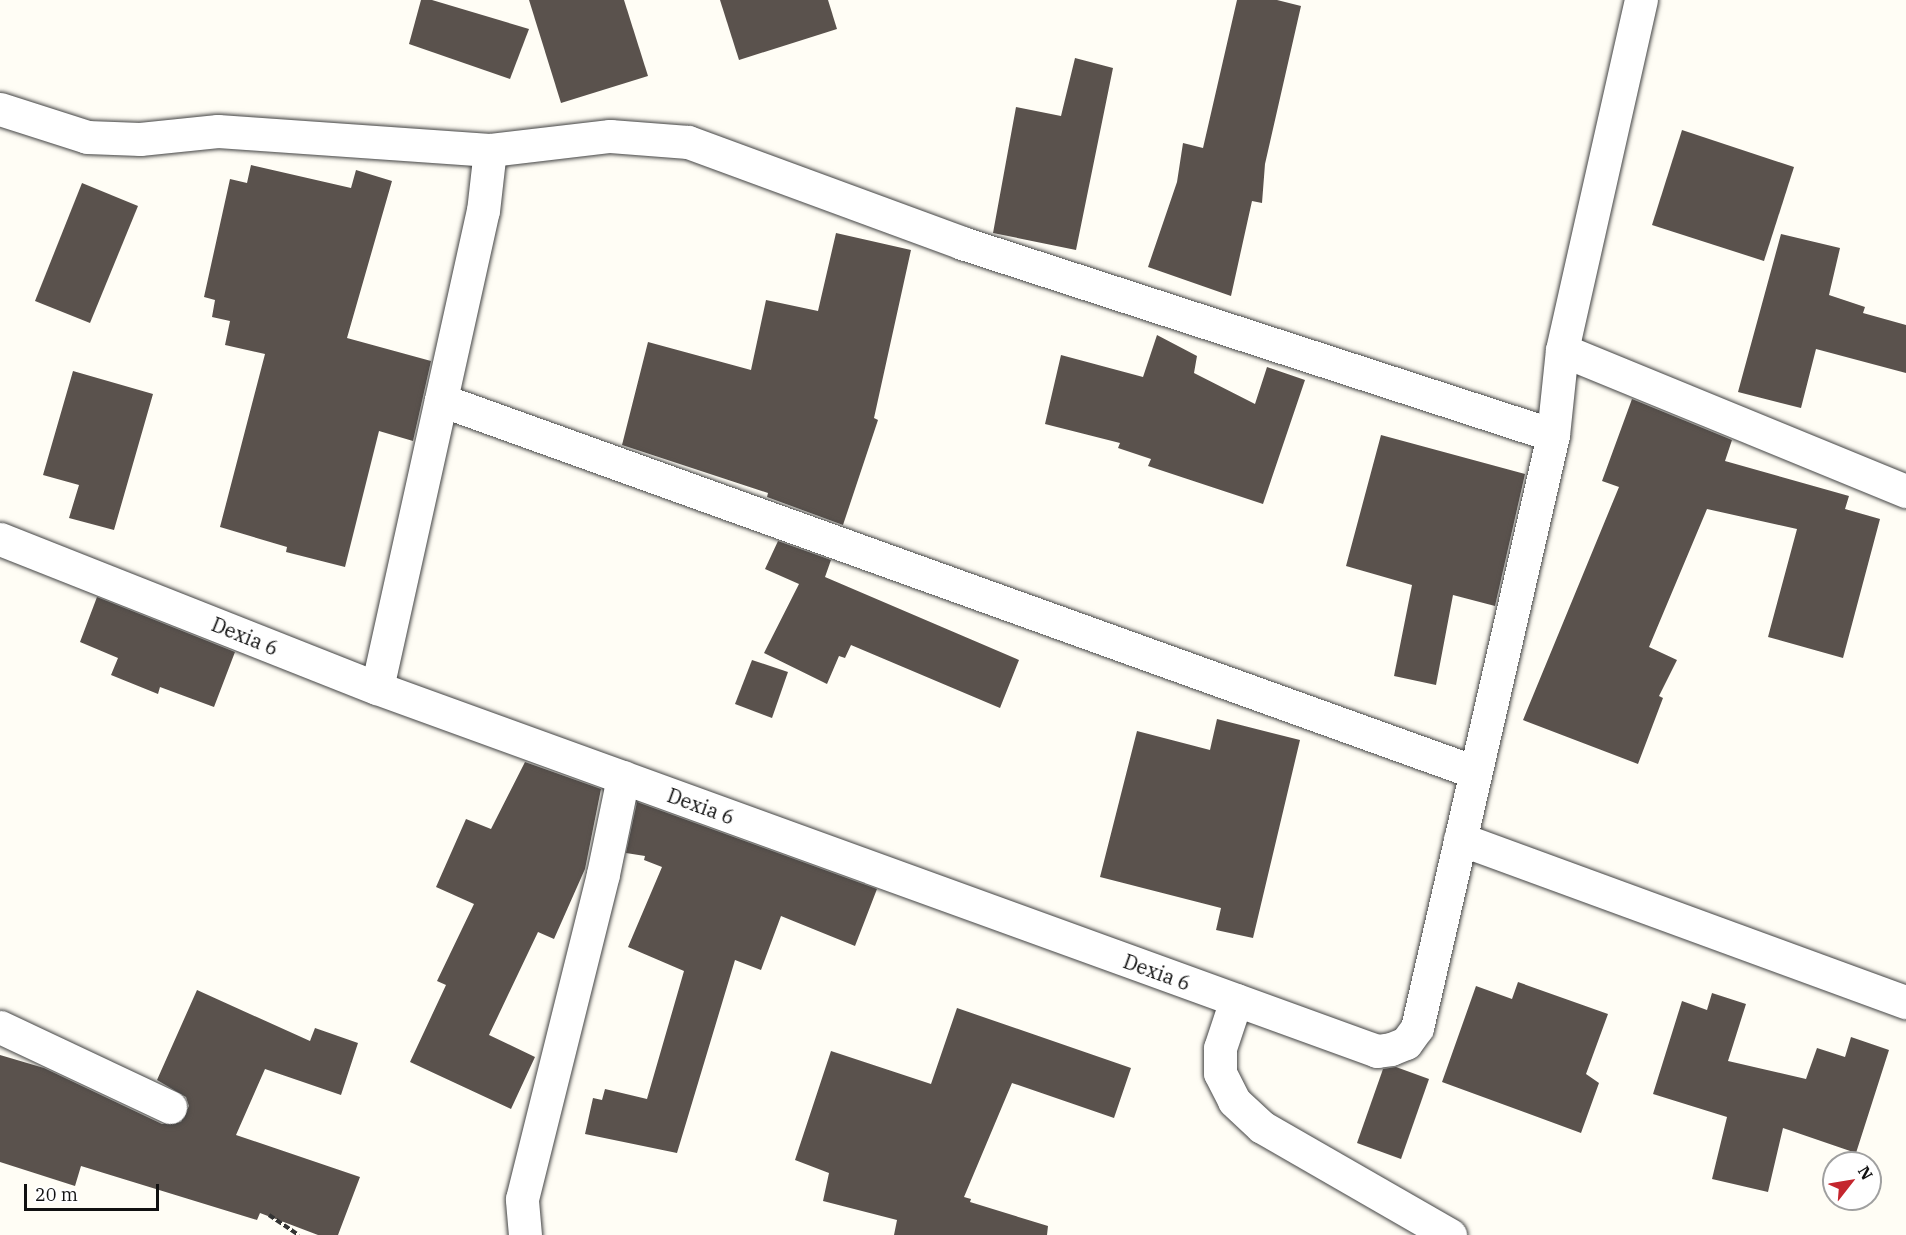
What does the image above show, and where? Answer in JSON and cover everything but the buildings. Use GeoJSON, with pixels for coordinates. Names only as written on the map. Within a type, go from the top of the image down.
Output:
{"type":"FeatureCollection","features":[{"type":"Feature","properties":{"kind":"street"},"geometry":{"type":"LineString","coordinates":[[1641,0],[1562,350],[1553,435],[1460,839],[1906,1002]]}},
{"type":"Feature","properties":{"kind":"street"},"geometry":{"type":"LineString","coordinates":[[0,109],[87,136],[140,139],[218,131],[490,150],[610,136],[688,142],[962,243],[1553,435]]}},
{"type":"Feature","properties":{"kind":"street"},"geometry":{"type":"LineString","coordinates":[[377,688],[483,211],[490,150]]}},
{"type":"Feature","properties":{"kind":"street"},"geometry":{"type":"LineString","coordinates":[[1562,350],[1906,491]]}},
{"type":"Feature","properties":{"kind":"street"},"geometry":{"type":"LineString","coordinates":[[441,400],[1475,772]]}},
{"type":"Feature","properties":{"kind":"street","name":"Dexia 6"},"geometry":{"type":"LineString","coordinates":[[0,538],[377,688],[1377,1052],[1406,1043],[1417,1028],[1460,839]]}},
{"type":"Feature","properties":{"kind":"street"},"geometry":{"type":"LineString","coordinates":[[525,1235],[522,1199],[603,874],[623,777]]}},
{"type":"Feature","properties":{"kind":"street"},"geometry":{"type":"LineString","coordinates":[[1236,1000],[1220,1048],[1220,1072],[1234,1101],[1262,1127],[1450,1235]]}},
{"type":"Feature","properties":{"kind":"street"},"geometry":{"type":"LineString","coordinates":[[0,1027],[170,1107]]}},
{"type":"Feature","properties":{"kind":"path"},"geometry":{"type":"LineString","coordinates":[[269,1215],[299,1235]]}}]}
